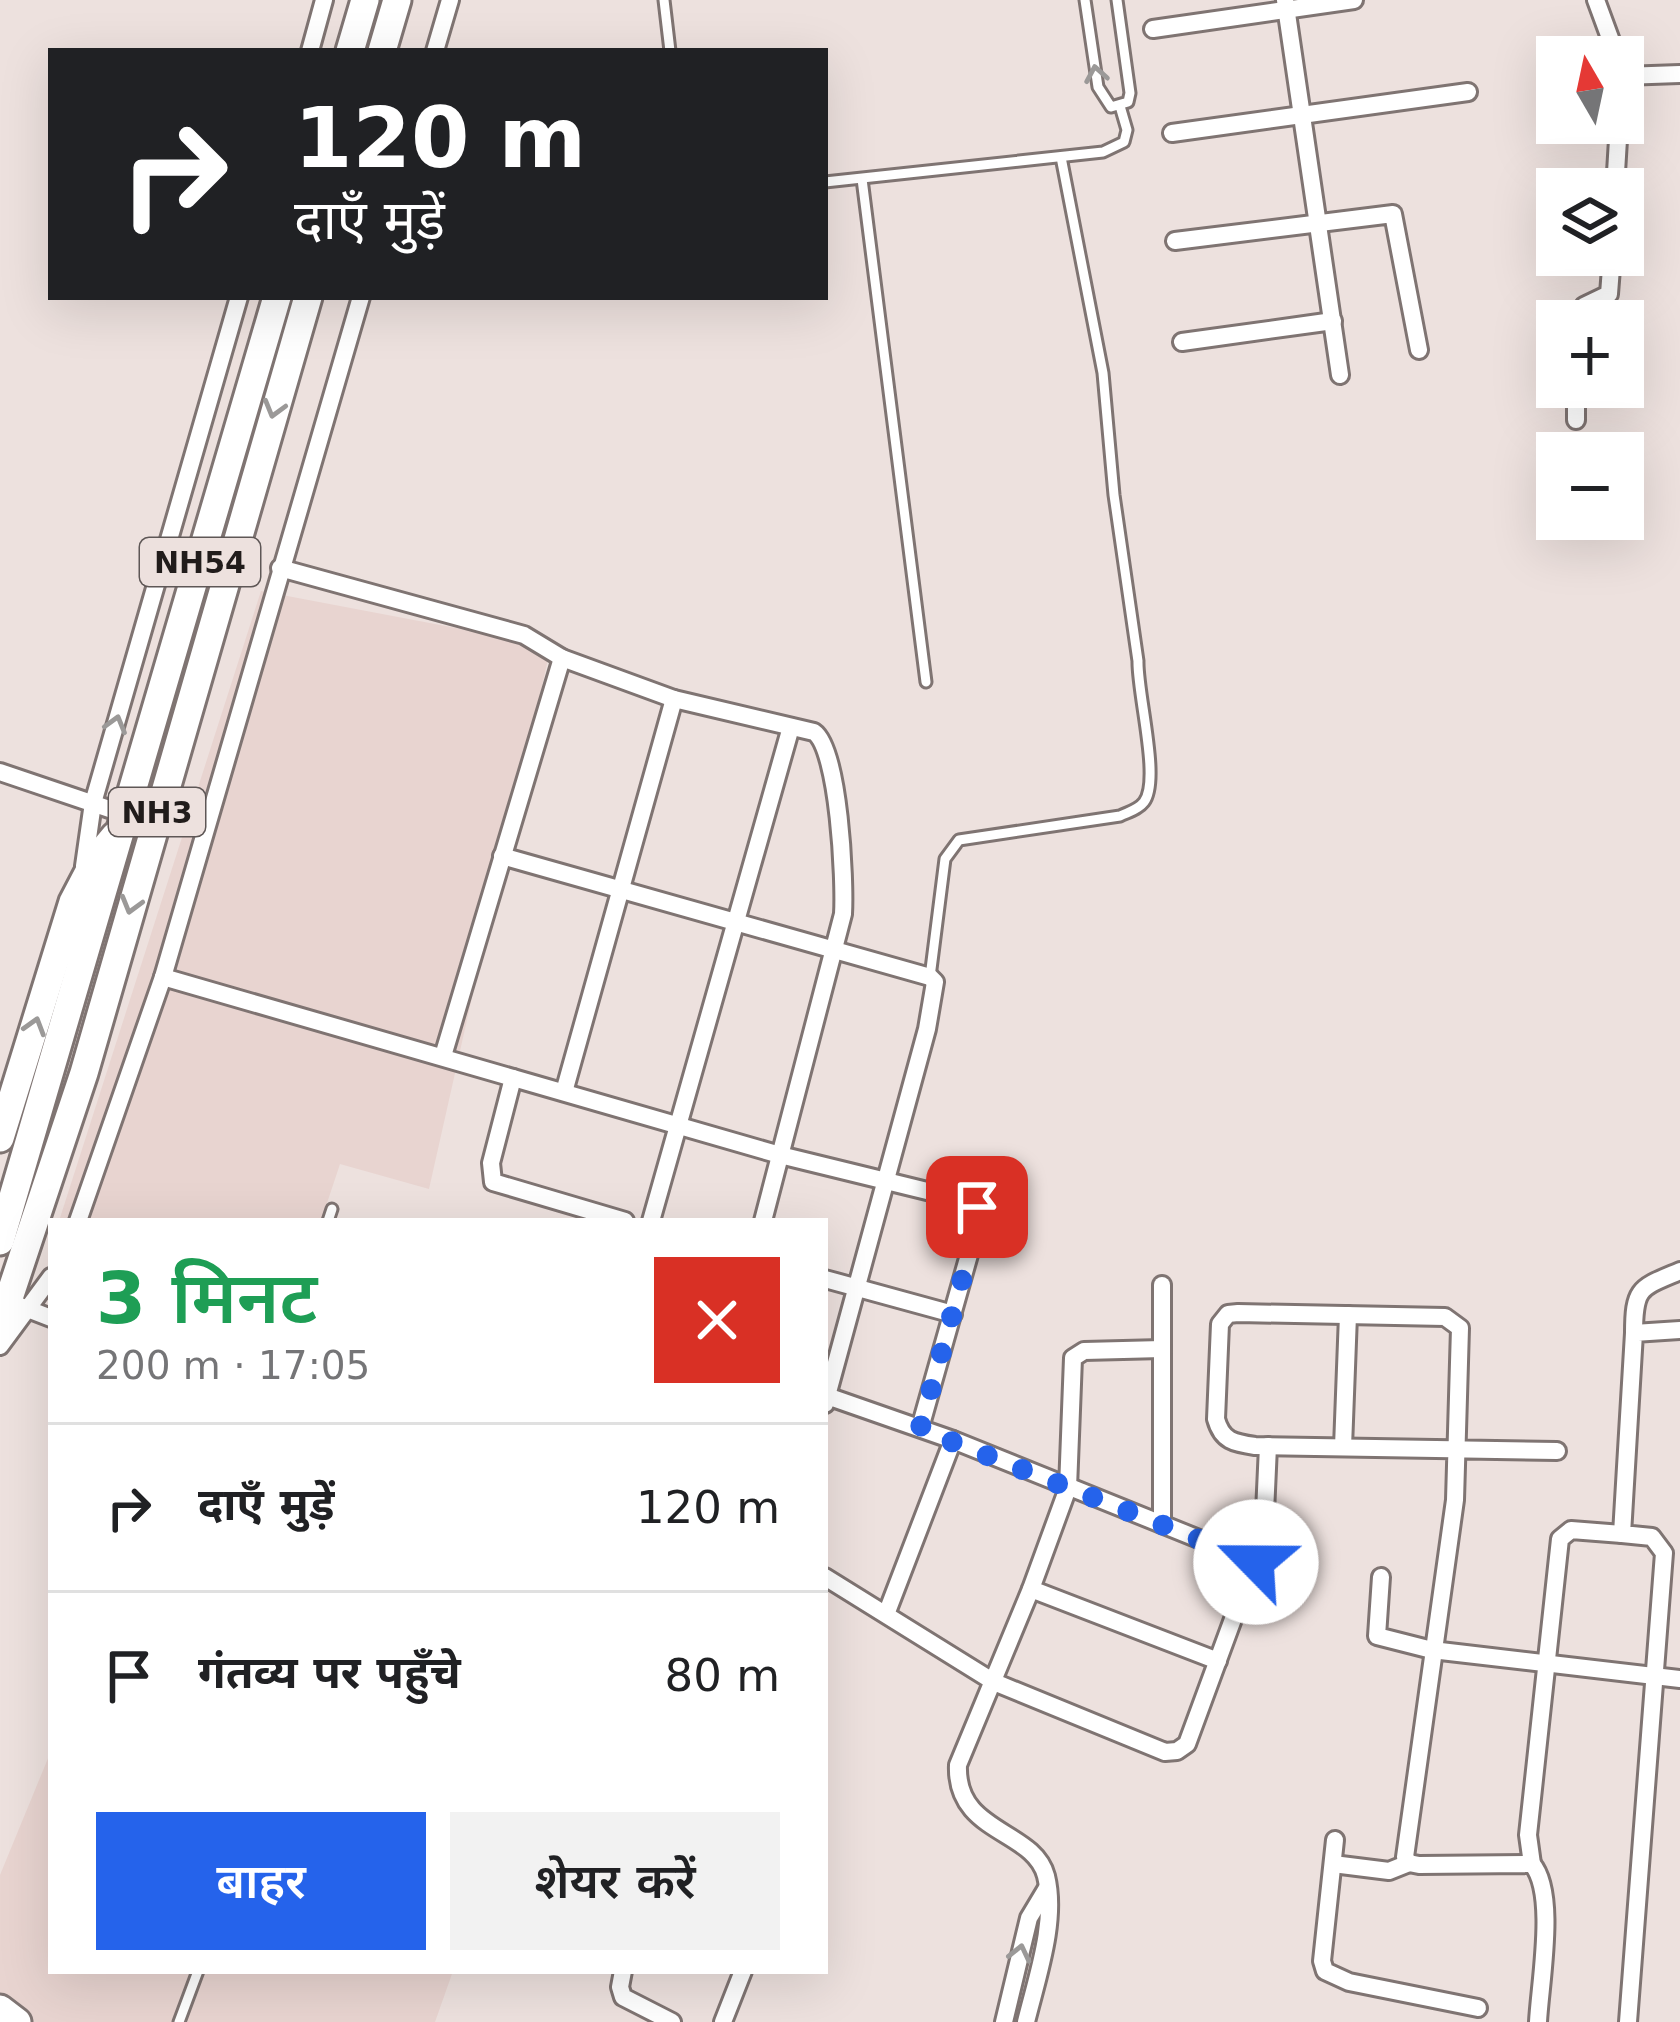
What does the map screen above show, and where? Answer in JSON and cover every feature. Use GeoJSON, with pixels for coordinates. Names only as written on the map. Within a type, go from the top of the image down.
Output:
{"type":"FeatureCollection","features":[{"type":"Feature","properties":{"kind":"highway"},"geometry":{"type":"LineString","coordinates":[[351,48],[365,0]]}},
{"type":"Feature","properties":{"kind":"highway"},"geometry":{"type":"LineString","coordinates":[[383,48],[397,0]]}},
{"type":"Feature","properties":{"kind":"highway","name":"NH54"},"geometry":{"type":"LineString","coordinates":[[0,1241],[277,300]]}},
{"type":"Feature","properties":{"kind":"highway","name":"NH3"},"geometry":{"type":"LineString","coordinates":[[12,1312],[307,300]]}},
{"type":"Feature","properties":{"kind":"highway"},"geometry":{"type":"LineString","coordinates":[[0,1138],[68,917],[83,879],[125,821]]}},
{"type":"Feature","properties":{"kind":"highway"},"geometry":{"type":"LineString","coordinates":[[0,2008],[17,2022]]}},
{"type":"Feature","properties":{"kind":"street"},"geometry":{"type":"LineString","coordinates":[[311,48],[324,0]]}},
{"type":"Feature","properties":{"kind":"street"},"geometry":{"type":"LineString","coordinates":[[436,48],[451,0]]}},
{"type":"Feature","properties":{"kind":"street"},"geometry":{"type":"LineString","coordinates":[[1154,29],[1286,4],[1354,0]]}},
{"type":"Feature","properties":{"kind":"street"},"geometry":{"type":"LineString","coordinates":[[1596,0],[1609,36]]}},
{"type":"Feature","properties":{"kind":"street"},"geometry":{"type":"LineString","coordinates":[[1286,4],[1340,375]]}},
{"type":"Feature","properties":{"kind":"street"},"geometry":{"type":"LineString","coordinates":[[1644,75],[1680,74]]}},
{"type":"Feature","properties":{"kind":"street"},"geometry":{"type":"LineString","coordinates":[[1172,133],[1468,92]]}},
{"type":"Feature","properties":{"kind":"street"},"geometry":{"type":"LineString","coordinates":[[1175,241],[1393,214],[1419,350]]}},
{"type":"Feature","properties":{"kind":"street"},"geometry":{"type":"LineString","coordinates":[[1596,300],[1609,294],[1610,276]]}},
{"type":"Feature","properties":{"kind":"street"},"geometry":{"type":"LineString","coordinates":[[83,879],[93,802],[238,300]]}},
{"type":"Feature","properties":{"kind":"street"},"geometry":{"type":"LineString","coordinates":[[79,1218],[163,977],[360,300]]}},
{"type":"Feature","properties":{"kind":"street"},"geometry":{"type":"LineString","coordinates":[[1182,342],[1333,322]]}},
{"type":"Feature","properties":{"kind":"street"},"geometry":{"type":"LineString","coordinates":[[1576,408],[1576,420]]}},
{"type":"Feature","properties":{"kind":"street"},"geometry":{"type":"LineString","coordinates":[[280,568],[524,635],[562,658],[674,699],[814,732],[828,748],[844,889],[836,951],[764,1218]]}},
{"type":"Feature","properties":{"kind":"street"},"geometry":{"type":"LineString","coordinates":[[442,1056],[562,658]]}},
{"type":"Feature","properties":{"kind":"street"},"geometry":{"type":"LineString","coordinates":[[564,1092],[674,699]]}},
{"type":"Feature","properties":{"kind":"street"},"geometry":{"type":"LineString","coordinates":[[652,1218],[791,727]]}},
{"type":"Feature","properties":{"kind":"street"},"geometry":{"type":"LineString","coordinates":[[0,772],[93,802],[125,821]]}},
{"type":"Feature","properties":{"kind":"street"},"geometry":{"type":"LineString","coordinates":[[502,856],[935,982],[936,996],[828,1393]]}},
{"type":"Feature","properties":{"kind":"street"},"geometry":{"type":"LineString","coordinates":[[163,977],[780,1155],[972,1202],[978,1223],[920,1429]]}},
{"type":"Feature","properties":{"kind":"street"},"geometry":{"type":"LineString","coordinates":[[513,1078],[491,1163],[493,1182],[615,1218]]}},
{"type":"Feature","properties":{"kind":"street"},"geometry":{"type":"LineString","coordinates":[[1622,1534],[1637,1294],[1680,1270]]}},
{"type":"Feature","properties":{"kind":"street"},"geometry":{"type":"LineString","coordinates":[[0,1346],[12,1312],[48,1280]]}},
{"type":"Feature","properties":{"kind":"street"},"geometry":{"type":"LineString","coordinates":[[828,1280],[953,1314]]}},
{"type":"Feature","properties":{"kind":"street"},"geometry":{"type":"LineString","coordinates":[[1162,1285],[1162,1524]]}},
{"type":"Feature","properties":{"kind":"street"},"geometry":{"type":"LineString","coordinates":[[12,1312],[48,1318]]}},
{"type":"Feature","properties":{"kind":"street"},"geometry":{"type":"LineString","coordinates":[[1409,1863],[1404,1847],[1459,1448],[1462,1337],[1455,1321],[1445,1317],[1238,1313],[1223,1318],[1216,1419],[1220,1434],[1233,1443],[1268,1447],[1459,1448],[1557,1450]]}},
{"type":"Feature","properties":{"kind":"street"},"geometry":{"type":"LineString","coordinates":[[1343,1447],[1348,1315]]}},
{"type":"Feature","properties":{"kind":"street"},"geometry":{"type":"LineString","coordinates":[[1634,1333],[1680,1330]]}},
{"type":"Feature","properties":{"kind":"street"},"geometry":{"type":"LineString","coordinates":[[1026,2022],[1048,1916],[1046,1876],[1035,1857],[977,1815],[958,1780],[958,1765],[1068,1488],[1073,1358],[1084,1351],[1162,1349]]}},
{"type":"Feature","properties":{"kind":"street"},"geometry":{"type":"LineString","coordinates":[[828,1401],[952,1440],[1256,1562]]}},
{"type":"Feature","properties":{"kind":"street"},"geometry":{"type":"LineString","coordinates":[[887,1612],[952,1440]]}},
{"type":"Feature","properties":{"kind":"street"},"geometry":{"type":"LineString","coordinates":[[828,1579],[994,1682],[1166,1752],[1177,1751],[1187,1744],[1256,1562],[1264,1535],[1268,1447]]}},
{"type":"Feature","properties":{"kind":"street"},"geometry":{"type":"LineString","coordinates":[[1538,2022],[1545,1895],[1532,1864],[1528,1835],[1560,1539],[1571,1530],[1652,1538],[1664,1553],[1628,2022]]}},
{"type":"Feature","properties":{"kind":"street"},"geometry":{"type":"LineString","coordinates":[[1381,1577],[1377,1636],[1432,1650],[1680,1679]]}},
{"type":"Feature","properties":{"kind":"street"},"geometry":{"type":"LineString","coordinates":[[1031,1588],[1218,1661]]}},
{"type":"Feature","properties":{"kind":"street"},"geometry":{"type":"LineString","coordinates":[[1335,1840],[1322,1961],[1325,1971],[1349,1982],[1478,2008]]}},
{"type":"Feature","properties":{"kind":"street"},"geometry":{"type":"LineString","coordinates":[[1333,1864],[1389,1870],[1409,1863],[1532,1864]]}},
{"type":"Feature","properties":{"kind":"street"},"geometry":{"type":"LineString","coordinates":[[1004,2022],[1029,1918],[1047,1888]]}},
{"type":"Feature","properties":{"kind":"street"},"geometry":{"type":"LineString","coordinates":[[622,1974],[623,1997],[672,2022]]}},
{"type":"Feature","properties":{"kind":"street"},"geometry":{"type":"LineString","coordinates":[[723,2022],[742,1974]]}},
{"type":"Feature","properties":{"kind":"lane"},"geometry":{"type":"LineString","coordinates":[[664,0],[670,48]]}},
{"type":"Feature","properties":{"kind":"lane"},"geometry":{"type":"LineString","coordinates":[[1085,0],[1100,95],[1111,107],[1128,102],[1130,93],[1117,0]]}},
{"type":"Feature","properties":{"kind":"lane"},"geometry":{"type":"LineString","coordinates":[[828,182],[1118,148],[1127,130],[1120,106]]}},
{"type":"Feature","properties":{"kind":"lane"},"geometry":{"type":"LineString","coordinates":[[930,977],[945,859],[959,840],[1120,816],[1141,807],[1148,795],[1149,742],[1137,687],[1138,662],[1102,374],[1061,157]]}},
{"type":"Feature","properties":{"kind":"lane"},"geometry":{"type":"LineString","coordinates":[[862,178],[926,682]]}},
{"type":"Feature","properties":{"kind":"lane"},"geometry":{"type":"LineString","coordinates":[[329,1218],[332,1209]]}},
{"type":"Feature","properties":{"kind":"lane"},"geometry":{"type":"LineString","coordinates":[[178,2022],[197,1974]]}},
{"type":"Feature","properties":{"kind":"shaded area"},"geometry":{"type":"Polygon","coordinates":[[[261,591],[551,646],[429,1189],[340,1164],[322,1218],[60,1218],[261,591]]]}},
{"type":"Feature","properties":{"kind":"shaded area"},"geometry":{"type":"Polygon","coordinates":[[[48,1758],[48,1974],[452,1974],[435,2022],[0,2022],[0,1875],[48,1758]]]}},
{"type":"Feature","properties":{"kind":"route"},"geometry":{"type":"LineString","coordinates":[[977,1207],[978,1223],[920,1429],[1256,1562]]}}]}
